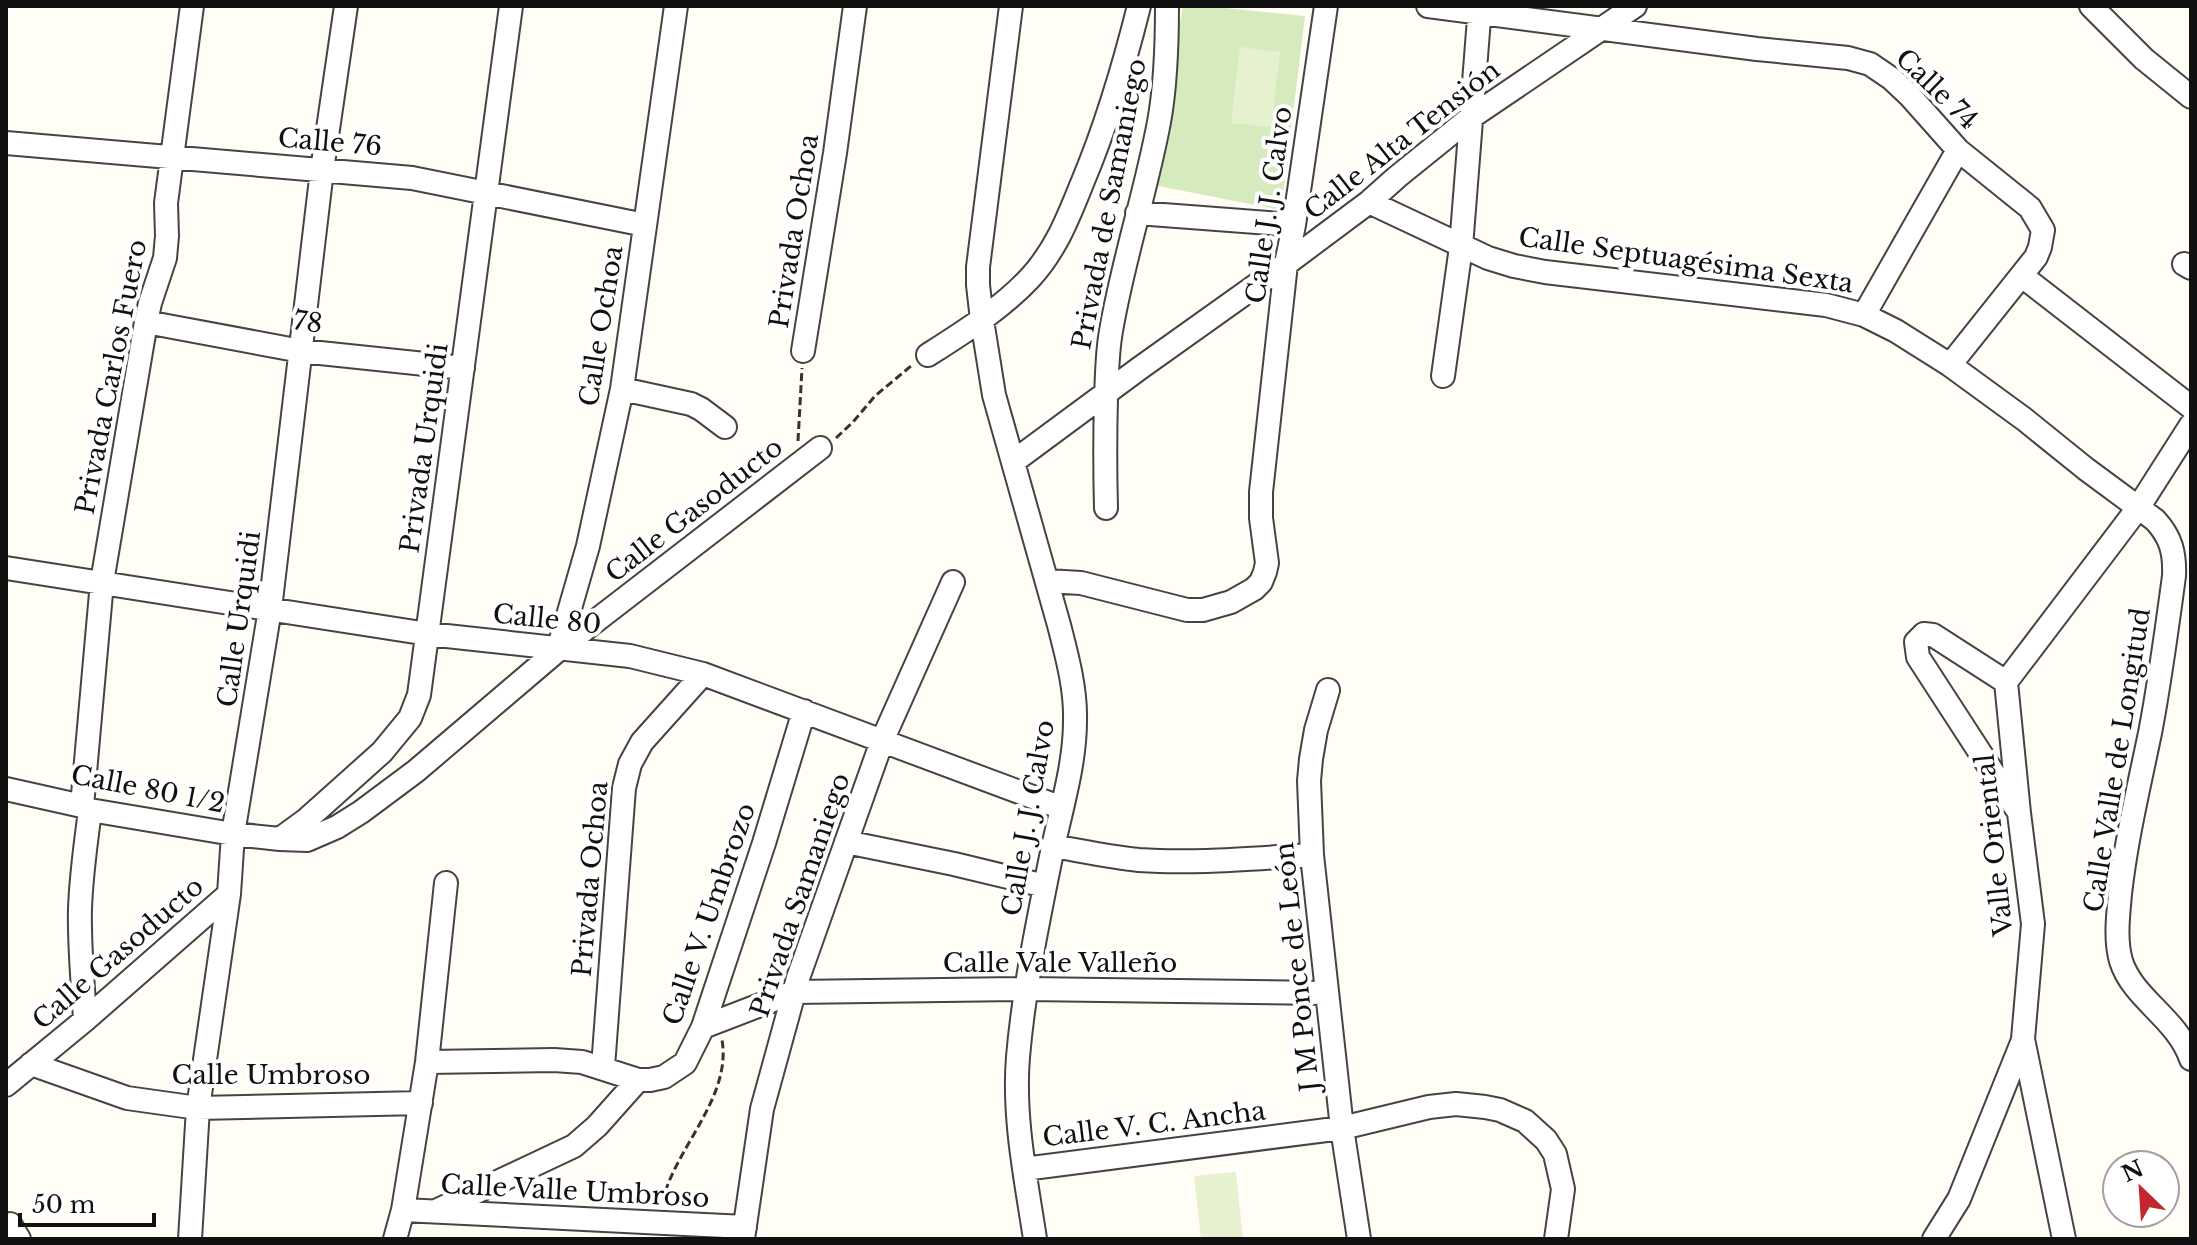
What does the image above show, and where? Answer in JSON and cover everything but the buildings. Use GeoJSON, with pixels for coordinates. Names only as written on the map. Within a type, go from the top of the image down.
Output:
{"type":"FeatureCollection","features":[{"type":"Feature","properties":{"kind":"street","name":"Privada Carlos Fuero"},"geometry":{"type":"LineString","coordinates":[[85,1020],[80,909],[102,582],[146,322],[165,258],[166,203],[192,6]]}},
{"type":"Feature","properties":{"kind":"street","name":"Calle Urquidi"},"geometry":{"type":"LineString","coordinates":[[190,1239],[198,1108],[229,894],[233,834],[270,609],[322,170],[346,6]]}},
{"type":"Feature","properties":{"kind":"street","name":"Privada Urquidi"},"geometry":{"type":"LineString","coordinates":[[280,839],[382,752],[410,718],[419,695],[511,6]]}},
{"type":"Feature","properties":{"kind":"street","name":"Calle Ochoa"},"geometry":{"type":"LineString","coordinates":[[558,650],[588,546],[622,389],[676,6]]}},
{"type":"Feature","properties":{"kind":"street","name":"Privada Ochoa"},"geometry":{"type":"LineString","coordinates":[[803,351],[855,6]]}},
{"type":"Feature","properties":{"kind":"street","name":"Calle J. J. Calvo"},"geometry":{"type":"LineString","coordinates":[[1011,6],[979,252],[978,285],[994,395],[1069,664],[1076,720],[1027,989],[1018,1058],[1017,1088],[1024,1169],[1035,1239]]}},
{"type":"Feature","properties":{"kind":"street","name":"Privada de Samaniego"},"geometry":{"type":"LineString","coordinates":[[982,320],[1042,264],[1067,220],[1109,115],[1139,6]]}},
{"type":"Feature","properties":{"kind":"street","name":"Privada de Samaniego"},"geometry":{"type":"LineString","coordinates":[[1106,508],[1104,459],[1110,334],[1159,123],[1167,6]]}},
{"type":"Feature","properties":{"kind":"street","name":"Calle J. J. Calvo"},"geometry":{"type":"LineString","coordinates":[[1047,581],[1081,583],[1187,610],[1217,607],[1245,595],[1261,582],[1267,563],[1261,492],[1286,264],[1326,6]]}},
{"type":"Feature","properties":{"kind":"street","name":"Calle 74"},"geometry":{"type":"LineString","coordinates":[[1428,6],[1480,10],[1600,29],[1848,58],[1870,64],[1910,96],[1958,150],[2030,208],[2043,230],[2040,247],[2022,276]]}},
{"type":"Feature","properties":{"kind":"street"},"geometry":{"type":"LineString","coordinates":[[1532,19],[1558,6]]}},
{"type":"Feature","properties":{"kind":"street","name":"Calle Alta Tensión"},"geometry":{"type":"LineString","coordinates":[[1013,462],[1369,202],[1470,118],[1634,6]]}},
{"type":"Feature","properties":{"kind":"street"},"geometry":{"type":"LineString","coordinates":[[2091,6],[2144,59],[2191,97]]}},
{"type":"Feature","properties":{"kind":"street"},"geometry":{"type":"LineString","coordinates":[[1443,376],[1461,247],[1480,10]]}},
{"type":"Feature","properties":{"kind":"street","name":"Calle 76"},"geometry":{"type":"LineString","coordinates":[[6,143],[412,178],[645,225]]}},
{"type":"Feature","properties":{"kind":"street"},"geometry":{"type":"LineString","coordinates":[[1864,315],[1958,150]]}},
{"type":"Feature","properties":{"kind":"street","name":"Calle Septuagésima Sexta"},"geometry":{"type":"LineString","coordinates":[[1369,202],[1461,247],[1514,266],[1826,305],[1864,315],[1950,365],[2138,508]]}},
{"type":"Feature","properties":{"kind":"street"},"geometry":{"type":"LineString","coordinates":[[1137,213],[1294,225]]}},
{"type":"Feature","properties":{"kind":"street"},"geometry":{"type":"LineString","coordinates":[[1950,365],[2022,276],[2191,407]]}},
{"type":"Feature","properties":{"kind":"street"},"geometry":{"type":"LineString","coordinates":[[928,355],[982,320]]}},
{"type":"Feature","properties":{"kind":"street","name":"78"},"geometry":{"type":"LineString","coordinates":[[146,322],[301,351],[463,368]]}},
{"type":"Feature","properties":{"kind":"street"},"geometry":{"type":"LineString","coordinates":[[622,389],[691,404],[725,427]]}},
{"type":"Feature","properties":{"kind":"street"},"geometry":{"type":"LineString","coordinates":[[2019,813],[1918,657],[1916,642],[1924,634],[1933,635],[2006,682],[2138,508],[2191,425]]}},
{"type":"Feature","properties":{"kind":"street","name":"Calle Gasoducto"},"geometry":{"type":"LineString","coordinates":[[280,839],[307,840],[361,812],[447,746],[558,650],[820,448]]}},
{"type":"Feature","properties":{"kind":"street","name":"Calle Valle de Longitud"},"geometry":{"type":"LineString","coordinates":[[2138,508],[2164,529],[2174,554],[2174,576],[2151,728],[2123,862],[2118,944],[2122,965],[2134,985],[2175,1028],[2191,1059]]}},
{"type":"Feature","properties":{"kind":"street","name":"Calle 80"},"geometry":{"type":"LineString","coordinates":[[6,568],[428,634],[630,656],[703,674],[1062,808]]}},
{"type":"Feature","properties":{"kind":"street","name":"Privada Samaniego"},"geometry":{"type":"LineString","coordinates":[[744,1233],[762,1109],[794,992],[882,741],[953,582]]}},
{"type":"Feature","properties":{"kind":"street","name":"Privada Ochoa"},"geometry":{"type":"LineString","coordinates":[[603,1067],[624,788],[630,764],[642,742],[703,674]]}},
{"type":"Feature","properties":{"kind":"street","name":"Valle Oriental"},"geometry":{"type":"LineString","coordinates":[[2006,682],[2033,924],[2023,1039],[2064,1239]]}},
{"type":"Feature","properties":{"kind":"street","name":"J M Ponce de León"},"geometry":{"type":"LineString","coordinates":[[1328,690],[1311,759],[1312,855],[1342,1128],[1359,1239]]}},
{"type":"Feature","properties":{"kind":"street","name":"Calle V. Umbrozo"},"geometry":{"type":"LineString","coordinates":[[638,1080],[664,1077],[675,1071],[710,1024],[804,711]]}},
{"type":"Feature","properties":{"kind":"street","name":"Calle 80 1/2"},"geometry":{"type":"LineString","coordinates":[[6,789],[86,808],[233,834],[280,839]]}},
{"type":"Feature","properties":{"kind":"street"},"geometry":{"type":"LineString","coordinates":[[846,842],[1045,886]]}},
{"type":"Feature","properties":{"kind":"street"},"geometry":{"type":"LineString","coordinates":[[1053,846],[1140,860],[1312,855]]}},
{"type":"Feature","properties":{"kind":"street"},"geometry":{"type":"LineString","coordinates":[[395,1239],[403,1210],[427,1062],[446,883]]}},
{"type":"Feature","properties":{"kind":"street","name":"Calle Gasoducto"},"geometry":{"type":"LineString","coordinates":[[6,1085],[229,894]]}},
{"type":"Feature","properties":{"kind":"street","name":"Calle Vale Valleño"},"geometry":{"type":"LineString","coordinates":[[794,992],[1027,989],[1326,993]]}},
{"type":"Feature","properties":{"kind":"street"},"geometry":{"type":"LineString","coordinates":[[710,1024],[794,992]]}},
{"type":"Feature","properties":{"kind":"street"},"geometry":{"type":"LineString","coordinates":[[1934,1239],[1959,1199],[2023,1039]]}},
{"type":"Feature","properties":{"kind":"street"},"geometry":{"type":"LineString","coordinates":[[427,1062],[582,1062],[638,1080],[597,1126],[574,1146],[435,1211]]}},
{"type":"Feature","properties":{"kind":"street","name":"Calle Umbroso"},"geometry":{"type":"LineString","coordinates":[[31,1064],[127,1098],[198,1108],[421,1103]]}},
{"type":"Feature","properties":{"kind":"street","name":"Calle V. C. Ancha"},"geometry":{"type":"LineString","coordinates":[[1024,1169],[1342,1128],[1429,1107],[1456,1104],[1500,1110],[1525,1121],[1546,1140],[1560,1168],[1563,1189],[1556,1239]]}},
{"type":"Feature","properties":{"kind":"street","name":"Calle Valle Umbroso"},"geometry":{"type":"LineString","coordinates":[[403,1210],[658,1231],[744,1233]]}},
{"type":"Feature","properties":{"kind":"path","name":"Privada Ochoa"},"geometry":{"type":"LineString","coordinates":[[797,464],[803,351]]}},
{"type":"Feature","properties":{"kind":"path","name":"Calle Gasoducto"},"geometry":{"type":"LineString","coordinates":[[820,448],[844,431],[887,385],[928,355]]}},
{"type":"Feature","properties":{"kind":"path"},"geometry":{"type":"LineString","coordinates":[[658,1231],[666,1185],[719,1079],[723,1047],[710,1024]]}},
{"type":"Feature","properties":{"kind":"green space"},"geometry":{"type":"Polygon","coordinates":[[[1183,6],[1305,16],[1281,210],[1153,185],[1183,6]]]}},
{"type":"Feature","properties":{"kind":"green space"},"geometry":{"type":"Polygon","coordinates":[[[1240,47],[1280,52],[1271,127],[1231,123],[1240,47]]]}},
{"type":"Feature","properties":{"kind":"green space"},"geometry":{"type":"Polygon","coordinates":[[[1236,1172],[1243,1239],[1201,1239],[1194,1176],[1236,1172]]]}}]}
